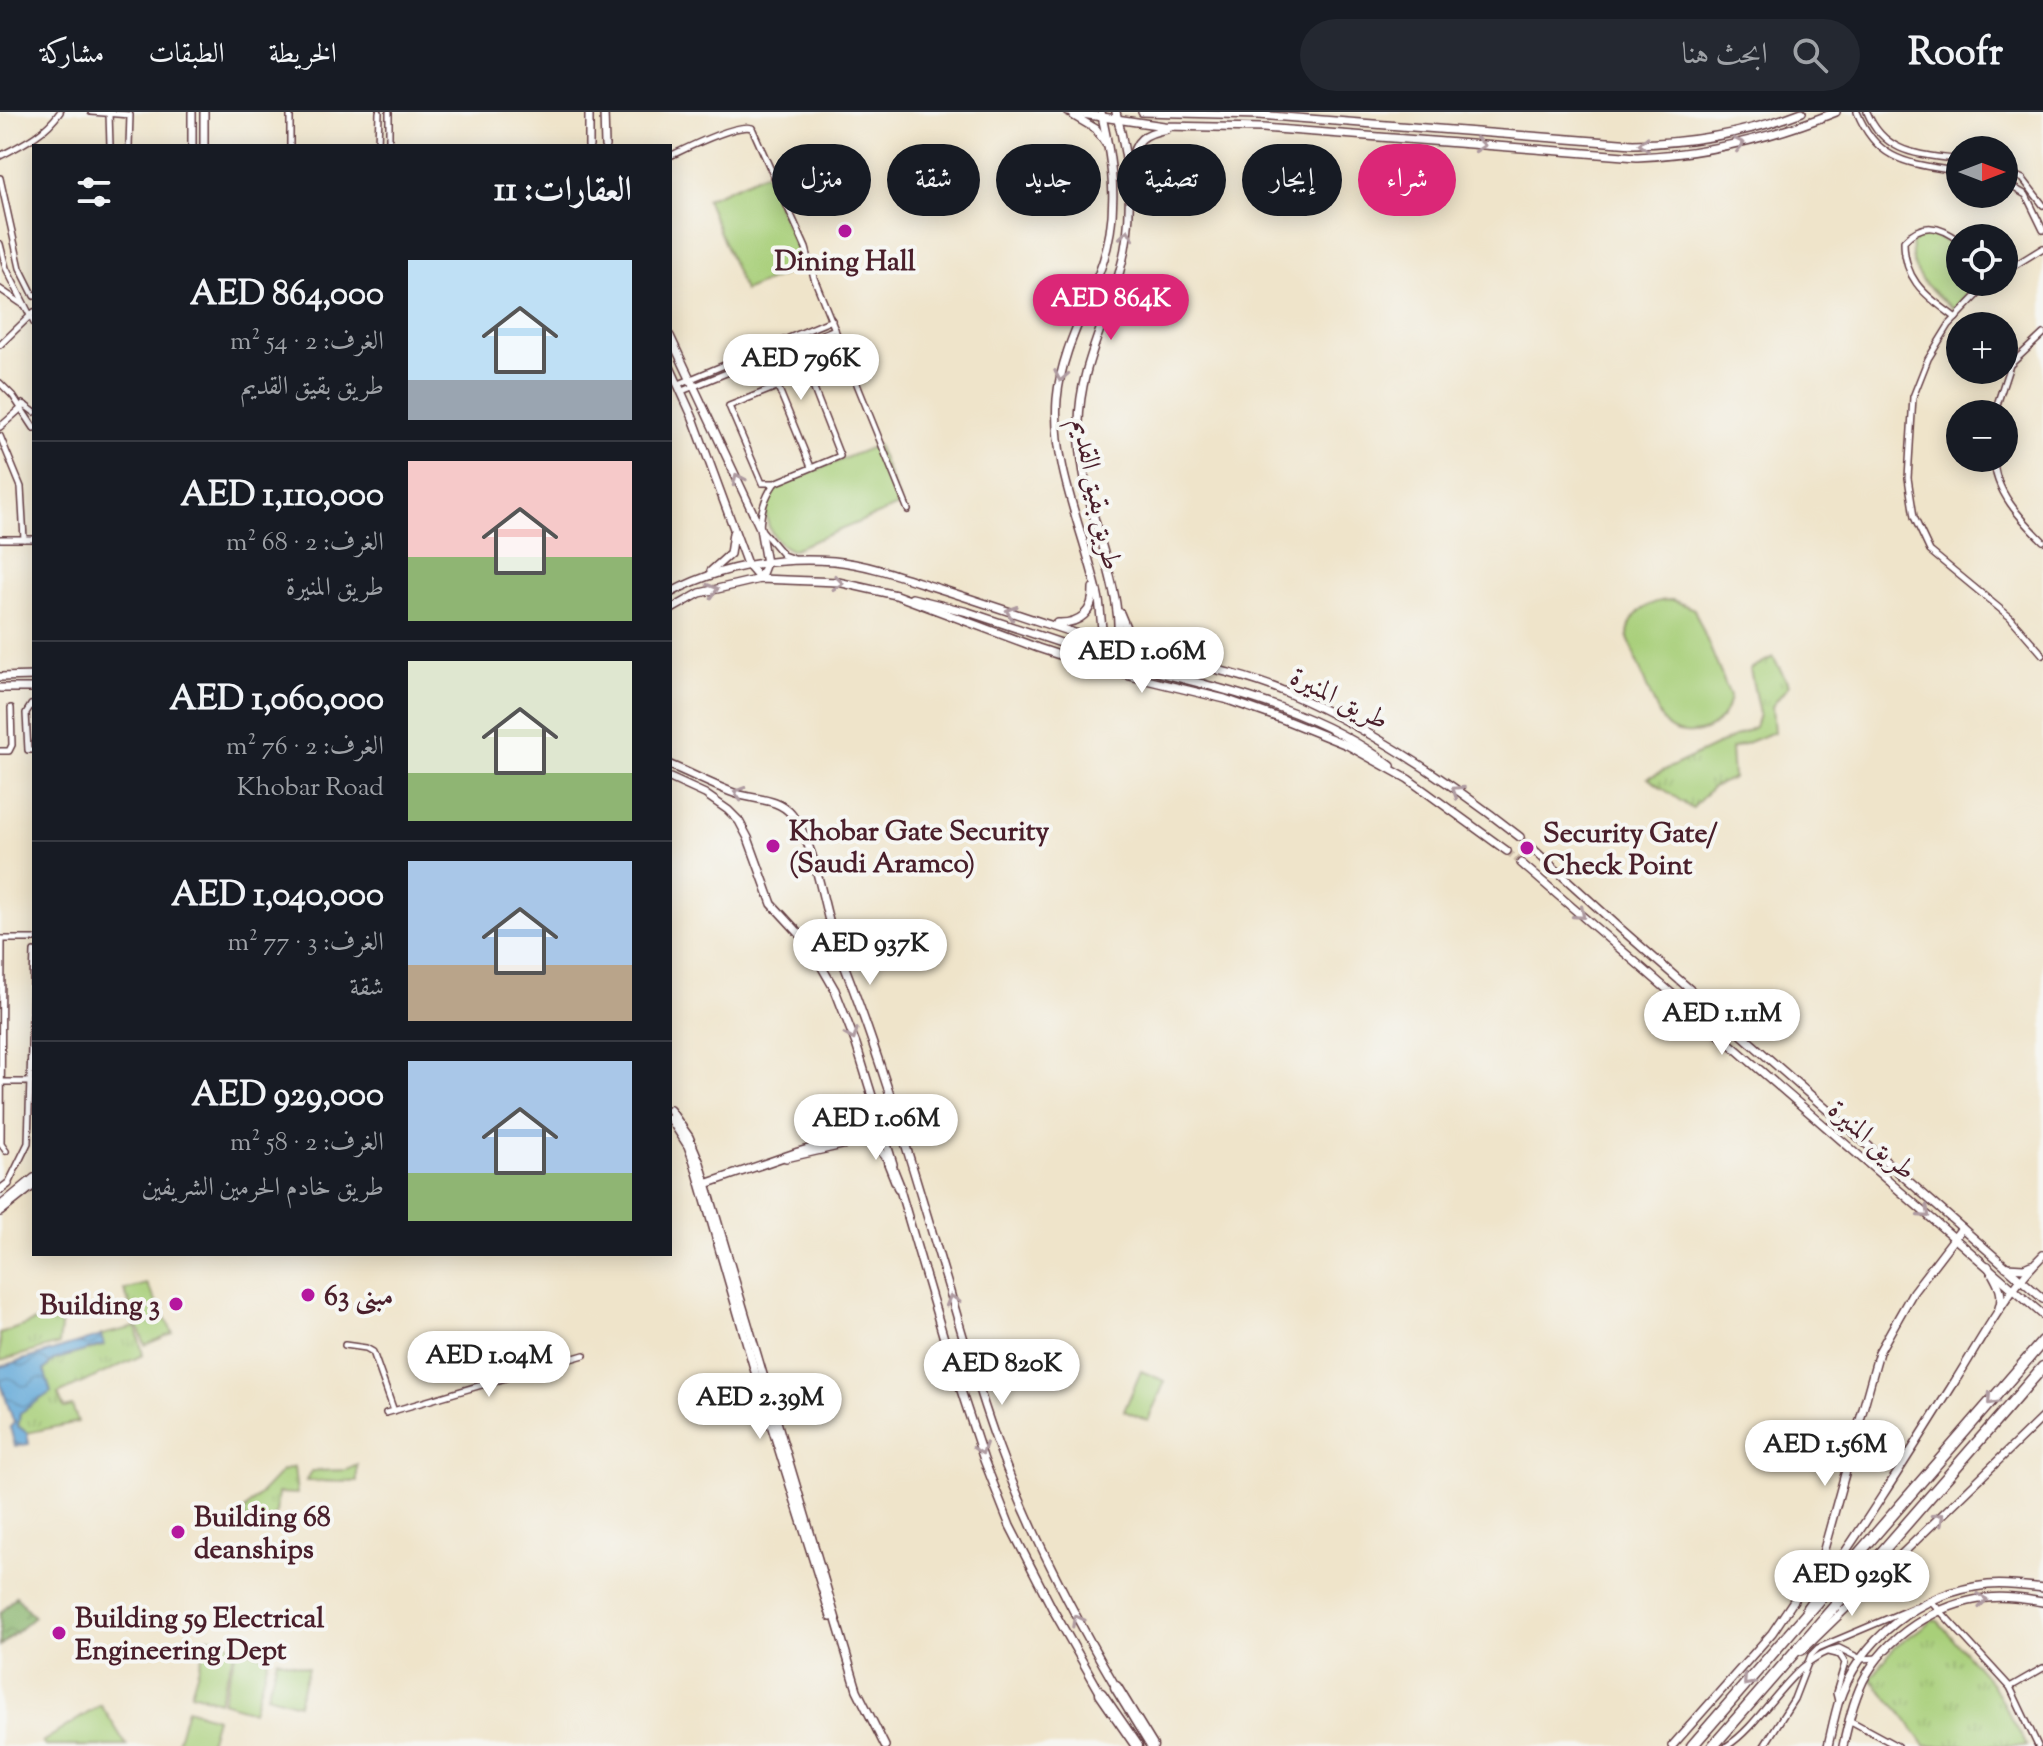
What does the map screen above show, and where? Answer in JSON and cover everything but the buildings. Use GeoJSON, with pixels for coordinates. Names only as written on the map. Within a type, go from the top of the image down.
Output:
{"type":"FeatureCollection","features":[{"type":"Feature","properties":{"kind":"highway"},"geometry":{"type":"LineString","coordinates":[[889,1162],[899,1187]]}},
{"type":"Feature","properties":{"kind":"highway"},"geometry":{"type":"LineString","coordinates":[[1692,1746],[2043,1341]]}},
{"type":"Feature","properties":{"kind":"highway"},"geometry":{"type":"LineString","coordinates":[[1713,1746],[2043,1367]]}},
{"type":"Feature","properties":{"kind":"highway"},"geometry":{"type":"LineString","coordinates":[[1116,1687],[1154,1746]]}},
{"type":"Feature","properties":{"kind":"highway"},"geometry":{"type":"LineString","coordinates":[[1101,1694],[1134,1746]]}},
{"type":"Feature","properties":{"kind":"main road"},"geometry":{"type":"LineString","coordinates":[[192,112],[192,144]]}},
{"type":"Feature","properties":{"kind":"main road"},"geometry":{"type":"LineString","coordinates":[[204,112],[204,144]]}},
{"type":"Feature","properties":{"kind":"main road"},"geometry":{"type":"LineString","coordinates":[[589,112],[589,144]]}},
{"type":"Feature","properties":{"kind":"main road"},"geometry":{"type":"LineString","coordinates":[[604,112],[605,144]]}},
{"type":"Feature","properties":{"kind":"main road"},"geometry":{"type":"LineString","coordinates":[[1067,112],[1182,127],[1263,128],[1637,157],[1683,155],[1726,147],[1771,136],[1836,112]]}},
{"type":"Feature","properties":{"kind":"main road"},"geometry":{"type":"LineString","coordinates":[[1067,112],[1096,129],[1110,152]]}},
{"type":"Feature","properties":{"kind":"main road","name":"طريق بقيق القديم"},"geometry":{"type":"LineString","coordinates":[[1116,112],[1123,144]]}},
{"type":"Feature","properties":{"kind":"main road"},"geometry":{"type":"LineString","coordinates":[[1142,112],[1258,115],[1633,144],[1713,137],[1802,112]]}},
{"type":"Feature","properties":{"kind":"main road","name":"طريق بقيق القديم"},"geometry":{"type":"LineString","coordinates":[[1102,115],[1110,152],[1114,201],[1108,241],[1099,274],[1066,354],[1057,402],[1062,456],[1093,574],[1104,642],[1110,654]]}},
{"type":"Feature","properties":{"kind":"main road"},"geometry":{"type":"LineString","coordinates":[[1138,144],[1152,132],[1182,127]]}},
{"type":"Feature","properties":{"kind":"main road","name":"طريق بقيق القديم"},"geometry":{"type":"LineString","coordinates":[[1118,646],[1112,581],[1084,478],[1079,423],[1080,397],[1088,360],[1125,254],[1129,216]]}},
{"type":"Feature","properties":{"kind":"main road"},"geometry":{"type":"LineString","coordinates":[[672,340],[760,528],[766,563],[760,579],[747,564],[672,371]]}},
{"type":"Feature","properties":{"kind":"main road"},"geometry":{"type":"LineString","coordinates":[[672,592],[718,567],[730,554],[733,526]]}},
{"type":"Feature","properties":{"kind":"main road","name":"طريق المنيرة"},"geometry":{"type":"LineString","coordinates":[[699,578],[747,564],[836,561],[901,576],[1104,642],[1285,692],[1388,745],[1520,837]]}},
{"type":"Feature","properties":{"kind":"main road"},"geometry":{"type":"LineString","coordinates":[[1044,622],[1072,623],[1088,612],[1094,597],[1093,574]]}},
{"type":"Feature","properties":{"kind":"main road","name":"طريق المنيرة"},"geometry":{"type":"LineString","coordinates":[[672,609],[700,593],[760,579],[838,582],[896,595],[1092,666],[1225,699],[1347,745],[1408,779],[1507,851]]}},
{"type":"Feature","properties":{"kind":"main road"},"geometry":{"type":"LineString","coordinates":[[1112,581],[1123,625],[1130,637],[1166,659]]}},
{"type":"Feature","properties":{"kind":"main road"},"geometry":{"type":"LineString","coordinates":[[896,595],[955,608],[1091,653],[1110,654],[1125,664],[1234,693],[1308,718],[1375,754],[1408,779]]}},
{"type":"Feature","properties":{"kind":"main road"},"geometry":{"type":"LineString","coordinates":[[1110,654],[1118,646]]}},
{"type":"Feature","properties":{"kind":"main road"},"geometry":{"type":"LineString","coordinates":[[0,677],[32,676]]}},
{"type":"Feature","properties":{"kind":"main road"},"geometry":{"type":"LineString","coordinates":[[0,688],[32,688]]}},
{"type":"Feature","properties":{"kind":"main road"},"geometry":{"type":"LineString","coordinates":[[672,766],[737,794],[765,800],[792,815],[813,861],[835,942],[857,994],[899,1122],[998,1447],[1029,1524],[1075,1618],[1116,1687]]}},
{"type":"Feature","properties":{"kind":"main road"},"geometry":{"type":"LineString","coordinates":[[672,779],[705,794],[739,821],[772,904],[808,943],[835,990],[856,1044],[949,1357],[984,1460],[1010,1526],[1101,1694]]}},
{"type":"Feature","properties":{"kind":"main road","name":"طريق المنيرة"},"geometry":{"type":"LineString","coordinates":[[1533,849],[2043,1299]]}},
{"type":"Feature","properties":{"kind":"main road","name":"طريق المنيرة"},"geometry":{"type":"LineString","coordinates":[[1521,863],[2043,1315]]}},
{"type":"Feature","properties":{"kind":"main road"},"geometry":{"type":"LineString","coordinates":[[672,1113],[689,1137],[857,1690],[883,1746]]}},
{"type":"Feature","properties":{"kind":"main road"},"geometry":{"type":"LineString","coordinates":[[672,1121],[688,1146],[703,1185]]}},
{"type":"Feature","properties":{"kind":"main road"},"geometry":{"type":"LineString","coordinates":[[786,1158],[899,1122]]}},
{"type":"Feature","properties":{"kind":"main road"},"geometry":{"type":"LineString","coordinates":[[703,1185],[786,1158],[864,1140],[875,1144],[889,1162]]}},
{"type":"Feature","properties":{"kind":"main road"},"geometry":{"type":"LineString","coordinates":[[0,1206],[32,1180]]}},
{"type":"Feature","properties":{"kind":"main road"},"geometry":{"type":"LineString","coordinates":[[0,1190],[8,1184]]}},
{"type":"Feature","properties":{"kind":"main road"},"geometry":{"type":"LineString","coordinates":[[0,1212],[32,1187]]}},
{"type":"Feature","properties":{"kind":"main road"},"geometry":{"type":"LineString","coordinates":[[1672,1746],[1772,1633],[1821,1560],[1879,1352],[1913,1292],[1962,1228]]}},
{"type":"Feature","properties":{"kind":"main road"},"geometry":{"type":"LineString","coordinates":[[1781,1643],[1864,1527],[2014,1290],[2043,1255]]}},
{"type":"Feature","properties":{"kind":"main road"},"geometry":{"type":"LineString","coordinates":[[2006,1267],[2033,1265]]}},
{"type":"Feature","properties":{"kind":"main road"},"geometry":{"type":"LineString","coordinates":[[1988,1266],[2002,1297],[1991,1325]]}},
{"type":"Feature","properties":{"kind":"main road"},"geometry":{"type":"LineString","coordinates":[[1726,1731],[1832,1620],[2043,1417]]}},
{"type":"Feature","properties":{"kind":"main road"},"geometry":{"type":"LineString","coordinates":[[1828,1746],[1838,1703],[1853,1670],[1872,1644],[1901,1617],[1927,1602],[1986,1585],[2043,1588]]}},
{"type":"Feature","properties":{"kind":"main road"},"geometry":{"type":"LineString","coordinates":[[1843,1746],[1864,1680],[1878,1658],[1907,1630],[1951,1606],[1986,1598],[2014,1597],[2043,1602]]}},
{"type":"Feature","properties":{"kind":"street"},"geometry":{"type":"LineString","coordinates":[[0,156],[29,142],[51,126],[60,112]]}},
{"type":"Feature","properties":{"kind":"street"},"geometry":{"type":"LineString","coordinates":[[91,112],[130,115],[129,144]]}},
{"type":"Feature","properties":{"kind":"street"},"geometry":{"type":"LineString","coordinates":[[290,112],[290,144]]}},
{"type":"Feature","properties":{"kind":"street"},"geometry":{"type":"LineString","coordinates":[[378,144],[379,112]]}},
{"type":"Feature","properties":{"kind":"street"},"geometry":{"type":"LineString","coordinates":[[389,112],[389,144]]}},
{"type":"Feature","properties":{"kind":"street"},"geometry":{"type":"LineString","coordinates":[[1857,112],[1868,135],[1891,156],[1946,169]]}},
{"type":"Feature","properties":{"kind":"street"},"geometry":{"type":"LineString","coordinates":[[1867,112],[1875,130],[1894,147],[1946,157]]}},
{"type":"Feature","properties":{"kind":"street"},"geometry":{"type":"LineString","coordinates":[[109,113],[110,144]]}},
{"type":"Feature","properties":{"kind":"street"},"geometry":{"type":"LineString","coordinates":[[672,155],[745,125],[752,128],[801,238],[814,278],[908,510]]}},
{"type":"Feature","properties":{"kind":"street"},"geometry":{"type":"LineString","coordinates":[[2018,177],[2043,205]]}},
{"type":"Feature","properties":{"kind":"street"},"geometry":{"type":"LineString","coordinates":[[0,178],[20,268],[32,292]]}},
{"type":"Feature","properties":{"kind":"street"},"geometry":{"type":"LineString","coordinates":[[2018,190],[2026,195],[2043,230]]}},
{"type":"Feature","properties":{"kind":"street"},"geometry":{"type":"LineString","coordinates":[[1946,234],[1924,227],[1915,230],[1904,241],[1904,260],[1911,278],[1948,312]]}},
{"type":"Feature","properties":{"kind":"street"},"geometry":{"type":"LineString","coordinates":[[0,244],[6,268],[22,304]]}},
{"type":"Feature","properties":{"kind":"street"},"geometry":{"type":"LineString","coordinates":[[2018,263],[2043,248]]}},
{"type":"Feature","properties":{"kind":"street"},"geometry":{"type":"LineString","coordinates":[[0,289],[32,314],[0,345]]}},
{"type":"Feature","properties":{"kind":"street"},"geometry":{"type":"LineString","coordinates":[[1962,312],[1977,296]]}},
{"type":"Feature","properties":{"kind":"street"},"geometry":{"type":"LineString","coordinates":[[680,388],[762,348],[832,320]]}},
{"type":"Feature","properties":{"kind":"street"},"geometry":{"type":"LineString","coordinates":[[693,382],[835,329]]}},
{"type":"Feature","properties":{"kind":"street"},"geometry":{"type":"LineString","coordinates":[[1946,333],[1928,359],[1913,397],[1908,478],[1914,517],[1930,551],[2010,617],[2043,655]]}},
{"type":"Feature","properties":{"kind":"street"},"geometry":{"type":"LineString","coordinates":[[1999,400],[2010,365],[2043,334]]}},
{"type":"Feature","properties":{"kind":"street"},"geometry":{"type":"LineString","coordinates":[[762,348],[811,467]]}},
{"type":"Feature","properties":{"kind":"street"},"geometry":{"type":"LineString","coordinates":[[772,370],[803,361],[840,456],[775,483],[762,483],[729,406],[779,386]]}},
{"type":"Feature","properties":{"kind":"street"},"geometry":{"type":"LineString","coordinates":[[0,383],[23,407],[32,424]]}},
{"type":"Feature","properties":{"kind":"street"},"geometry":{"type":"LineString","coordinates":[[23,407],[32,411]]}},
{"type":"Feature","properties":{"kind":"street"},"geometry":{"type":"LineString","coordinates":[[0,427],[23,407]]}},
{"type":"Feature","properties":{"kind":"street"},"geometry":{"type":"LineString","coordinates":[[0,436],[21,487],[24,539]]}},
{"type":"Feature","properties":{"kind":"street"},"geometry":{"type":"LineString","coordinates":[[1996,472],[2016,514],[2043,541]]}},
{"type":"Feature","properties":{"kind":"street"},"geometry":{"type":"LineString","coordinates":[[775,483],[766,495],[760,528],[783,555],[802,562]]}},
{"type":"Feature","properties":{"kind":"street"},"geometry":{"type":"LineString","coordinates":[[0,539],[32,539]]}},
{"type":"Feature","properties":{"kind":"street"},"geometry":{"type":"LineString","coordinates":[[32,706],[26,713],[28,750],[32,750]]}},
{"type":"Feature","properties":{"kind":"street"},"geometry":{"type":"LineString","coordinates":[[0,751],[9,751],[12,745],[11,708]]}},
{"type":"Feature","properties":{"kind":"street"},"geometry":{"type":"LineString","coordinates":[[6,1151],[1,1144],[1,939],[32,939]]}},
{"type":"Feature","properties":{"kind":"street"},"geometry":{"type":"LineString","coordinates":[[8,1184],[28,1143],[32,1025]]}},
{"type":"Feature","properties":{"kind":"street"},"geometry":{"type":"LineString","coordinates":[[0,1082],[30,1082]]}},
{"type":"Feature","properties":{"kind":"street"},"geometry":{"type":"LineString","coordinates":[[345,1345],[373,1352],[394,1411]]}},
{"type":"Feature","properties":{"kind":"street"},"geometry":{"type":"LineString","coordinates":[[386,1413],[584,1355]]}},
{"type":"Feature","properties":{"kind":"street"},"geometry":{"type":"LineString","coordinates":[[1764,1746],[1794,1699],[1811,1655],[1818,1648],[1927,1602],[2010,1687],[2038,1746]]}},
{"type":"Feature","properties":{"kind":"street"},"geometry":{"type":"LineString","coordinates":[[1727,1746],[1743,1735],[1809,1662],[1839,1648],[1861,1659],[1878,1658]]}},
{"type":"Feature","properties":{"kind":"street"},"geometry":{"type":"LineString","coordinates":[[1827,1652],[1840,1655],[1845,1663],[1836,1693],[1838,1703]]}},
{"type":"Feature","properties":{"kind":"street"},"geometry":{"type":"LineString","coordinates":[[2010,1687],[2043,1668]]}},
{"type":"Feature","properties":{"kind":"street"},"geometry":{"type":"LineString","coordinates":[[1849,1720],[1897,1746]]}},
{"type":"Feature","properties":{"kind":"green space"},"geometry":{"type":"Polygon","coordinates":[[[765,173],[772,190],[772,216],[783,216],[804,266],[744,291],[706,199],[765,173]]]}},
{"type":"Feature","properties":{"kind":"green space"},"geometry":{"type":"Polygon","coordinates":[[[1922,234],[1946,242],[1946,296],[1966,296],[1954,309],[1917,273],[1912,241],[1922,234]]]}},
{"type":"Feature","properties":{"kind":"green space"},"geometry":{"type":"Polygon","coordinates":[[[877,445],[901,505],[791,550],[776,539],[766,513],[775,487],[877,445]]]}},
{"type":"Feature","properties":{"kind":"green space"},"geometry":{"type":"Polygon","coordinates":[[[1673,600],[1694,609],[1730,696],[1720,720],[1696,733],[1679,732],[1665,724],[1628,638],[1632,621],[1642,609],[1657,602],[1673,600]]]}},
{"type":"Feature","properties":{"kind":"green space"},"geometry":{"type":"Polygon","coordinates":[[[1773,657],[1789,685],[1772,706],[1774,732],[1731,749],[1733,778],[1711,788],[1692,809],[1648,778],[1755,727],[1759,714],[1750,669],[1773,657]]]}},
{"type":"Feature","properties":{"kind":"green space"},"geometry":{"type":"Polygon","coordinates":[[[147,1284],[173,1333],[145,1345],[124,1290],[147,1284]]]}},
{"type":"Feature","properties":{"kind":"green space"},"geometry":{"type":"Polygon","coordinates":[[[63,1311],[59,1344],[0,1361],[0,1334],[63,1311]]]}},
{"type":"Feature","properties":{"kind":"green space"},"geometry":{"type":"Polygon","coordinates":[[[136,1327],[143,1355],[58,1394],[64,1408],[72,1406],[78,1422],[27,1433],[18,1426],[20,1413],[50,1392],[44,1370],[54,1360],[103,1346],[101,1335],[136,1327]]]}},
{"type":"Feature","properties":{"kind":"green space"},"geometry":{"type":"Polygon","coordinates":[[[1141,1371],[1165,1381],[1148,1421],[1124,1411],[1141,1371]]]}},
{"type":"Feature","properties":{"kind":"green space"},"geometry":{"type":"Polygon","coordinates":[[[357,1465],[357,1482],[306,1481],[312,1471],[347,1470],[357,1465]]]}},
{"type":"Feature","properties":{"kind":"green space"},"geometry":{"type":"Polygon","coordinates":[[[294,1467],[297,1494],[278,1493],[276,1514],[271,1522],[244,1519],[245,1510],[282,1471],[294,1467]]]}},
{"type":"Feature","properties":{"kind":"green space"},"geometry":{"type":"Polygon","coordinates":[[[16,1596],[34,1617],[0,1646],[0,1614],[16,1596]]]}},
{"type":"Feature","properties":{"kind":"green space"},"geometry":{"type":"Polygon","coordinates":[[[1932,1620],[1938,1621],[1992,1684],[2027,1746],[1925,1746],[1904,1716],[1871,1679],[1894,1648],[1932,1620]]]}},
{"type":"Feature","properties":{"kind":"green space"},"geometry":{"type":"Polygon","coordinates":[[[208,1637],[236,1646],[219,1701],[191,1693],[208,1637]]]}},
{"type":"Feature","properties":{"kind":"green space"},"geometry":{"type":"Polygon","coordinates":[[[237,1648],[269,1657],[253,1711],[222,1702],[237,1648]]]}},
{"type":"Feature","properties":{"kind":"green space"},"geometry":{"type":"Polygon","coordinates":[[[277,1659],[308,1668],[298,1704],[267,1695],[277,1659]]]}},
{"type":"Feature","properties":{"kind":"green space"},"geometry":{"type":"Polygon","coordinates":[[[101,1705],[127,1746],[45,1746],[42,1742],[101,1705]]]}},
{"type":"Feature","properties":{"kind":"green space"},"geometry":{"type":"Polygon","coordinates":[[[187,1709],[216,1718],[208,1746],[176,1746],[187,1709]]]}},
{"type":"Feature","properties":{"kind":"water"},"geometry":{"type":"Polygon","coordinates":[[[101,1336],[104,1345],[54,1360],[44,1370],[51,1392],[20,1413],[18,1426],[27,1433],[29,1444],[15,1446],[10,1427],[14,1423],[0,1381],[0,1367],[101,1336]]]}},
{"type":"Feature","properties":{"kind":"tunnel"},"geometry":{"type":"LineString","coordinates":[[1520,837],[1533,849]]}},
{"type":"Feature","properties":{"kind":"tunnel"},"geometry":{"type":"LineString","coordinates":[[1507,851],[1521,863]]}},
{"type":"Feature","properties":{"kind":"place","name":"Dining Hall"},"geometry":{"type":"Point","coordinates":[845,231]}},
{"type":"Feature","properties":{"kind":"place","name":"Khobar Gate Security (Saudi Aramco)"},"geometry":{"type":"Point","coordinates":[773,846]}},
{"type":"Feature","properties":{"kind":"place","name":"Security Gate/ Check Point"},"geometry":{"type":"Point","coordinates":[1527,848]}},
{"type":"Feature","properties":{"kind":"place","name":"مبنى 63"},"geometry":{"type":"Point","coordinates":[308,1295]}},
{"type":"Feature","properties":{"kind":"place","name":"Building 3"},"geometry":{"type":"Point","coordinates":[176,1304]}},
{"type":"Feature","properties":{"kind":"place","name":"Building 68 deanships"},"geometry":{"type":"Point","coordinates":[178,1532]}},
{"type":"Feature","properties":{"kind":"place","name":"Building 59 Electrical Engineering Dept"},"geometry":{"type":"Point","coordinates":[59,1633]}}]}
